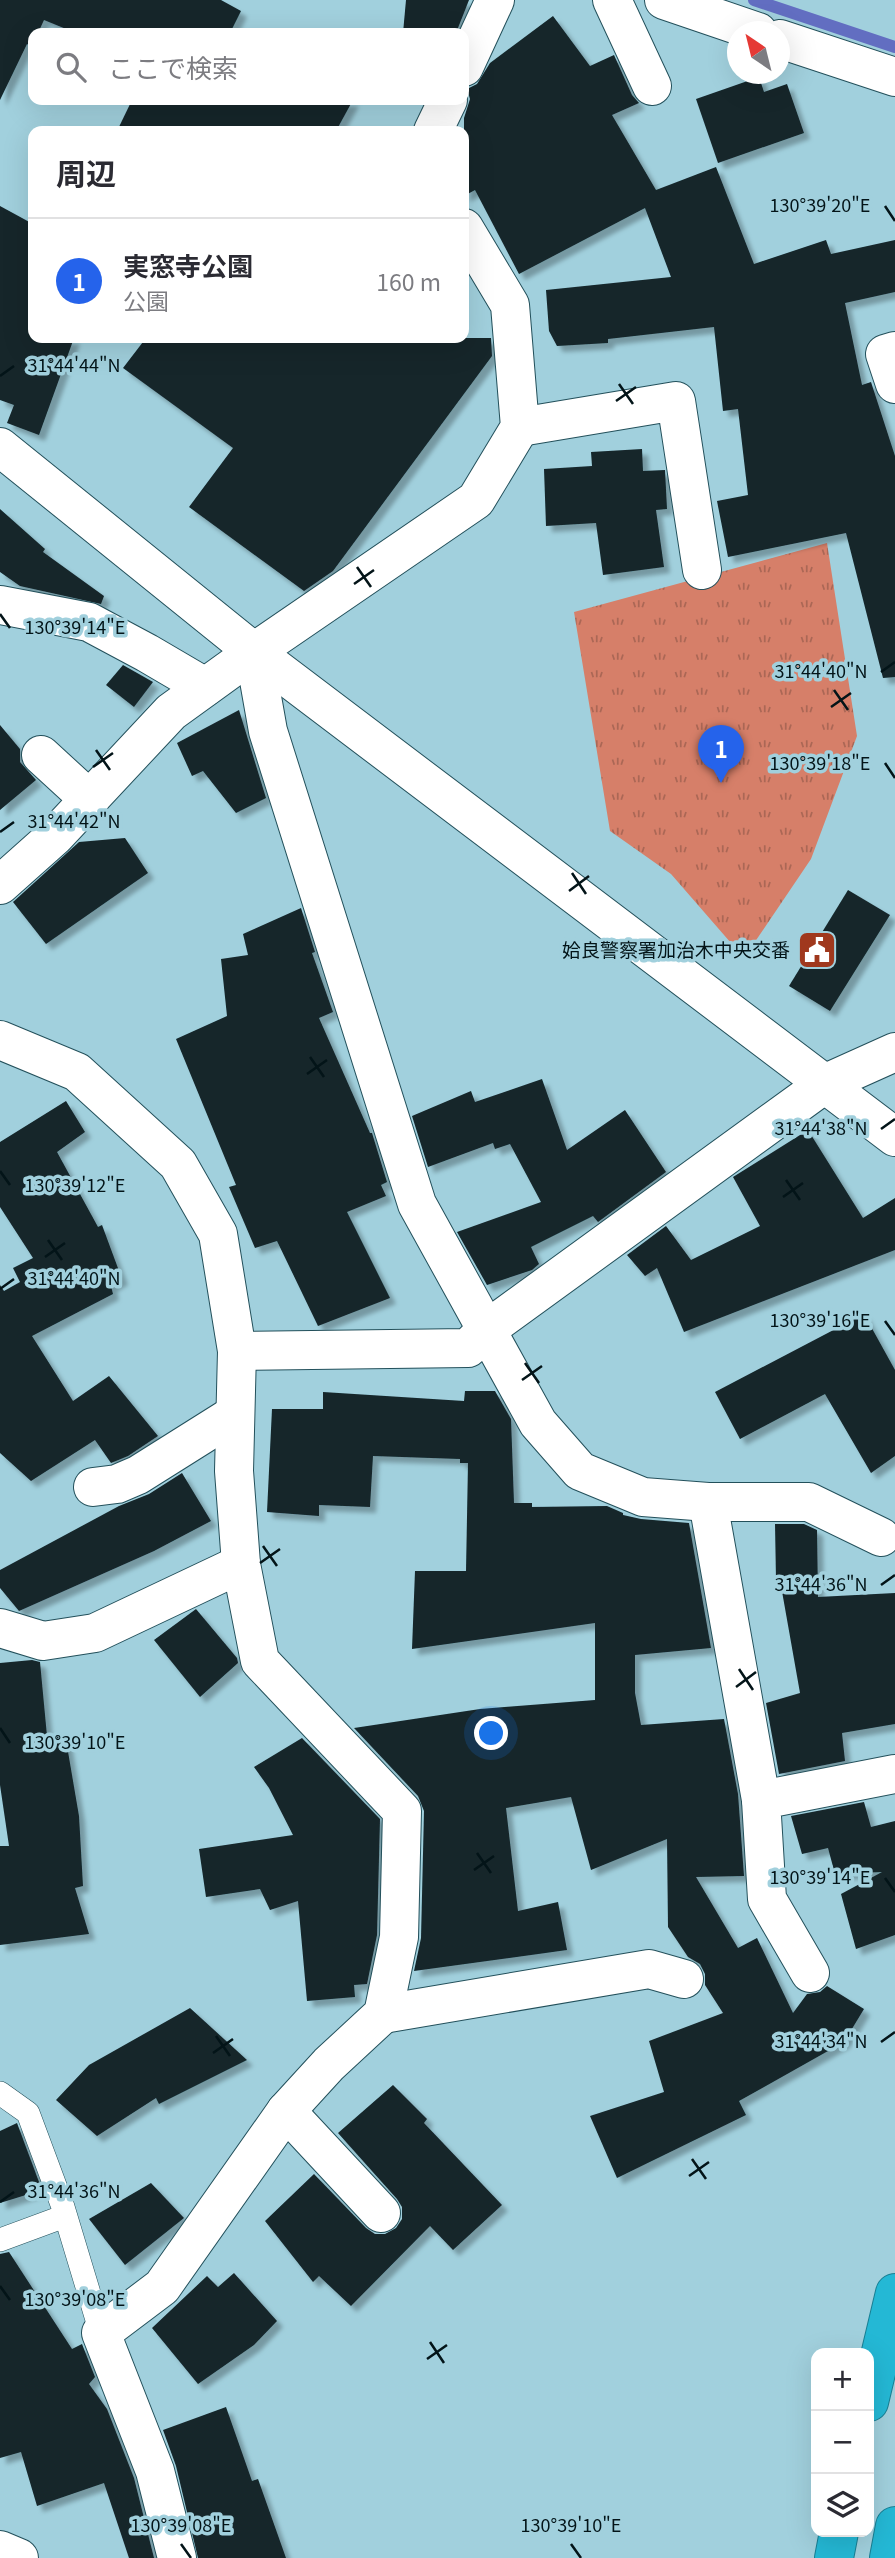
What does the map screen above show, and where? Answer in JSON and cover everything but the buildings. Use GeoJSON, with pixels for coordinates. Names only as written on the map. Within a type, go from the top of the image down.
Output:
{"type":"FeatureCollection","features":[{"type":"Feature","properties":{"kind":"highway"},"geometry":{"type":"LineString","coordinates":[[874,2381],[895,2293]]}},
{"type":"Feature","properties":{"kind":"highway"},"geometry":{"type":"LineString","coordinates":[[889,2558],[895,2526]]}},
{"type":"Feature","properties":{"kind":"highway"},"geometry":{"type":"LineString","coordinates":[[834,2558],[838,2537]]}},
{"type":"Feature","properties":{"kind":"street"},"geometry":{"type":"LineString","coordinates":[[469,56],[495,0]]}},
{"type":"Feature","properties":{"kind":"street"},"geometry":{"type":"LineString","coordinates":[[612,0],[652,86]]}},
{"type":"Feature","properties":{"kind":"street"},"geometry":{"type":"LineString","coordinates":[[664,0],[727,21]]}},
{"type":"Feature","properties":{"kind":"street"},"geometry":{"type":"LineString","coordinates":[[790,43],[895,77]]}},
{"type":"Feature","properties":{"kind":"street"},"geometry":{"type":"LineString","coordinates":[[435,126],[446,105]]}},
{"type":"Feature","properties":{"kind":"street"},"geometry":{"type":"LineString","coordinates":[[0,885],[55,836],[172,712],[254,652],[476,500],[520,427],[510,304],[469,236]]}},
{"type":"Feature","properties":{"kind":"street"},"geometry":{"type":"LineString","coordinates":[[895,351],[885,354],[895,384]]}},
{"type":"Feature","properties":{"kind":"street"},"geometry":{"type":"LineString","coordinates":[[520,427],[676,401],[702,570]]}},
{"type":"Feature","properties":{"kind":"street"},"geometry":{"type":"LineString","coordinates":[[0,447],[254,652],[895,1137]]}},
{"type":"Feature","properties":{"kind":"street"},"geometry":{"type":"LineString","coordinates":[[0,605],[89,622],[205,687]]}},
{"type":"Feature","properties":{"kind":"street"},"geometry":{"type":"LineString","coordinates":[[254,652],[268,731],[417,1204],[538,1423],[580,1471],[643,1497],[708,1502],[809,1502],[881,1538]]}},
{"type":"Feature","properties":{"kind":"street"},"geometry":{"type":"LineString","coordinates":[[41,755],[90,800]]}},
{"type":"Feature","properties":{"kind":"street"},"geometry":{"type":"LineString","coordinates":[[0,1040],[77,1072],[178,1164],[218,1234],[237,1351],[234,1471],[241,1564],[260,1661],[402,1811],[399,1937],[383,2014]]}},
{"type":"Feature","properties":{"kind":"street"},"geometry":{"type":"LineString","coordinates":[[237,1351],[468,1348],[486,1330],[826,1083],[895,1052]]}},
{"type":"Feature","properties":{"kind":"street"},"geometry":{"type":"LineString","coordinates":[[93,1487],[117,1484],[138,1475],[235,1414]]}},
{"type":"Feature","properties":{"kind":"street"},"geometry":{"type":"LineString","coordinates":[[708,1502],[761,1800],[767,1899],[810,1973]]}},
{"type":"Feature","properties":{"kind":"street"},"geometry":{"type":"LineString","coordinates":[[0,1629],[43,1641],[95,1633],[241,1564]]}},
{"type":"Feature","properties":{"kind":"street"},"geometry":{"type":"LineString","coordinates":[[761,1800],[895,1774]]}},
{"type":"Feature","properties":{"kind":"street"},"geometry":{"type":"LineString","coordinates":[[177,2558],[155,2471],[101,2333],[162,2287],[286,2111],[329,2064],[383,2014],[649,1969],[684,1979]]}},
{"type":"Feature","properties":{"kind":"street"},"geometry":{"type":"LineString","coordinates":[[286,2111],[381,2213]]}},
{"type":"Feature","properties":{"kind":"street"},"geometry":{"type":"LineString","coordinates":[[0,2550],[19,2558]]}},
{"type":"Feature","properties":{"kind":"lane"},"geometry":{"type":"LineString","coordinates":[[0,2093],[28,2113],[65,2217],[101,2333]]}},
{"type":"Feature","properties":{"kind":"lane"},"geometry":{"type":"LineString","coordinates":[[0,2240],[65,2217]]}},
{"type":"Feature","properties":{"kind":"green space"},"geometry":{"type":"Polygon","coordinates":[[[827,543],[857,736],[811,859],[744,958],[671,874],[610,831],[574,612],[827,543]]]}},
{"type":"Feature","properties":{"kind":"waterway"},"geometry":{"type":"LineString","coordinates":[[754,0],[895,47]]}},
{"type":"Feature","properties":{"kind":"place","name":"実窓寺公園"},"geometry":{"type":"Point","coordinates":[721,783]}},
{"type":"Feature","properties":{"kind":"place","name":"姶良警察署加治木中央交番"},"geometry":{"type":"Point","coordinates":[817,950]}}]}
